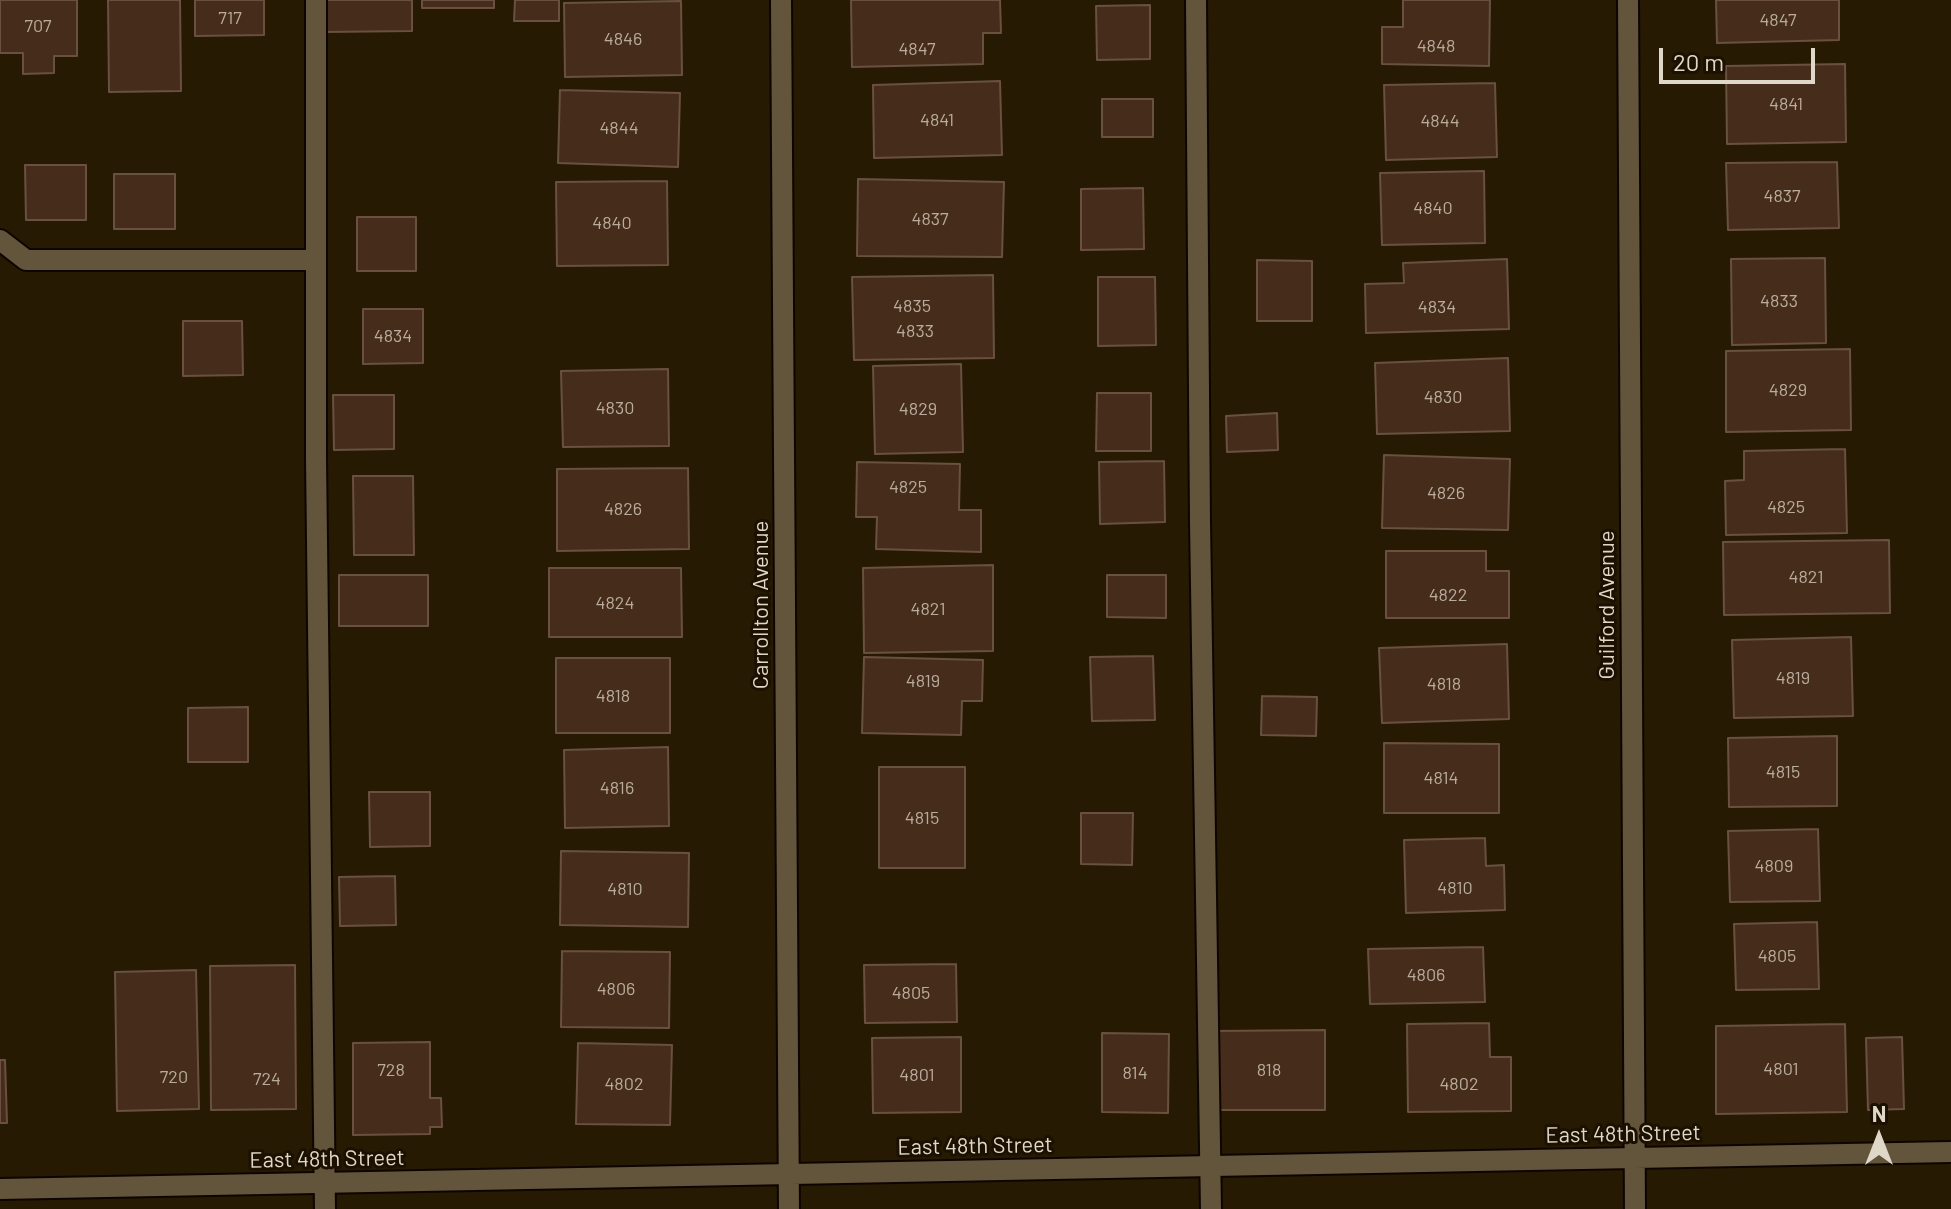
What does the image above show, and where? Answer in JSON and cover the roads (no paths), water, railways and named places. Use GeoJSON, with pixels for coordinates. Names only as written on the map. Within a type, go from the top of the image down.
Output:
{"type":"FeatureCollection","features":[{"type":"Feature","properties":{"kind":"street"},"geometry":{"type":"LineString","coordinates":[[316,0],[316,458],[325,1209]]}},
{"type":"Feature","properties":{"kind":"street","name":"Carrollton Avenue"},"geometry":{"type":"LineString","coordinates":[[781,0],[789,1209]]}},
{"type":"Feature","properties":{"kind":"street"},"geometry":{"type":"LineString","coordinates":[[1196,0],[1200,522],[1211,1209]]}},
{"type":"Feature","properties":{"kind":"street","name":"Guilford Avenue"},"geometry":{"type":"LineString","coordinates":[[1628,0],[1635,1209]]}},
{"type":"Feature","properties":{"kind":"street"},"geometry":{"type":"LineString","coordinates":[[0,240],[26,260],[316,260]]}},
{"type":"Feature","properties":{"kind":"street","name":"East 48th Street"},"geometry":{"type":"LineString","coordinates":[[0,1189],[1951,1152]]}}]}
